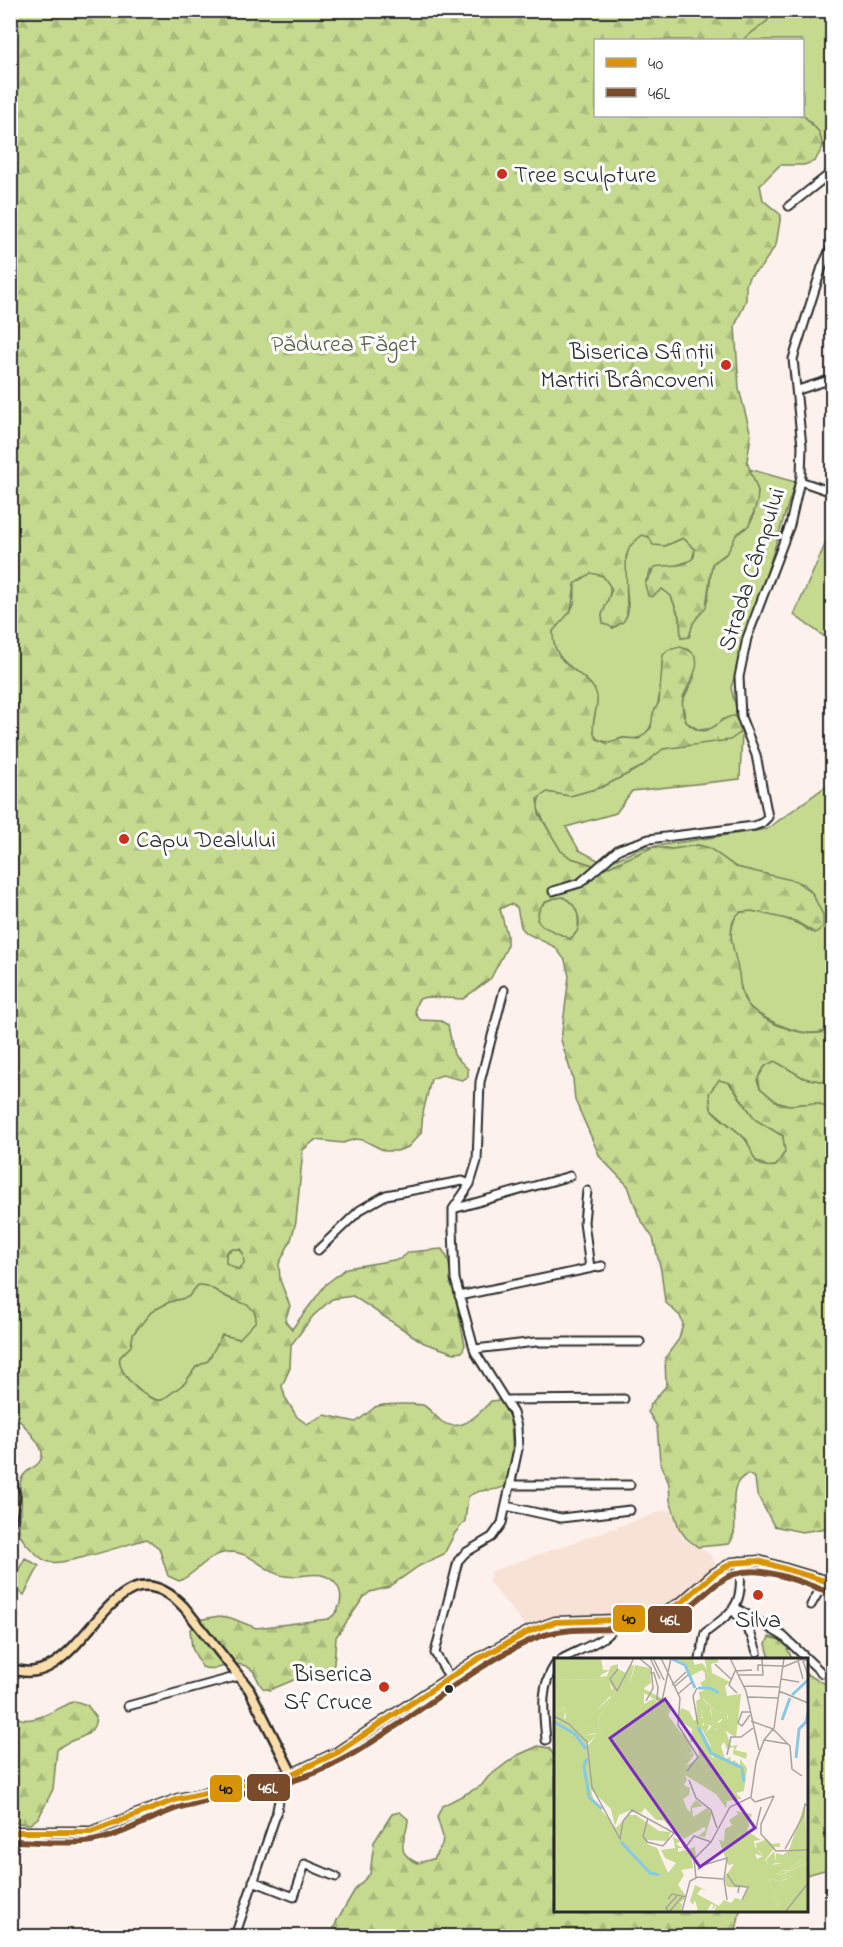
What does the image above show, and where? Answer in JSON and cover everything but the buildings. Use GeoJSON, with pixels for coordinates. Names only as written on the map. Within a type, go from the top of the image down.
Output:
{"type":"FeatureCollection","features":[{"type":"Feature","properties":{"kind":"main road"},"geometry":{"type":"LineString","coordinates":[[10,1475],[15,1497],[10,1524]]}},
{"type":"Feature","properties":{"kind":"main road"},"geometry":{"type":"LineString","coordinates":[[10,1832],[91,1832],[178,1799],[288,1775],[338,1752],[449,1677],[514,1638],[541,1626],[571,1620],[618,1620],[659,1614],[687,1598],[725,1566],[740,1561],[768,1563],[829,1582]]}},
{"type":"Feature","properties":{"kind":"main road"},"geometry":{"type":"LineString","coordinates":[[10,1668],[29,1671],[55,1661],[72,1648],[124,1593],[146,1586],[163,1590],[177,1600],[239,1676],[260,1707],[288,1775]]}},
{"type":"Feature","properties":{"kind":"street"},"geometry":{"type":"LineString","coordinates":[[789,206],[832,172]]}},
{"type":"Feature","properties":{"kind":"street","name":"Strada Câmpului"},"geometry":{"type":"LineString","coordinates":[[552,891],[580,883],[619,849],[639,842],[754,826],[762,823],[768,817],[756,755],[741,717],[739,678],[747,638],[790,525],[800,481],[802,446],[798,390],[792,370],[793,359],[822,267],[832,245]]}},
{"type":"Feature","properties":{"kind":"street"},"geometry":{"type":"LineString","coordinates":[[798,390],[832,379]]}},
{"type":"Feature","properties":{"kind":"street"},"geometry":{"type":"LineString","coordinates":[[800,481],[832,492]]}},
{"type":"Feature","properties":{"kind":"street"},"geometry":{"type":"LineString","coordinates":[[449,1677],[435,1653],[458,1561],[465,1553],[492,1537],[502,1523],[518,1449],[517,1427],[506,1400],[475,1349],[459,1296],[454,1260],[453,1209],[470,1184],[477,1161],[480,1082],[504,990]]}},
{"type":"Feature","properties":{"kind":"street"},"geometry":{"type":"LineString","coordinates":[[453,1209],[570,1176]]}},
{"type":"Feature","properties":{"kind":"street"},"geometry":{"type":"LineString","coordinates":[[318,1250],[360,1210],[386,1195],[462,1181],[470,1184]]}},
{"type":"Feature","properties":{"kind":"street"},"geometry":{"type":"LineString","coordinates":[[587,1191],[584,1222],[590,1268]]}},
{"type":"Feature","properties":{"kind":"street"},"geometry":{"type":"LineString","coordinates":[[459,1296],[602,1266]]}},
{"type":"Feature","properties":{"kind":"street"},"geometry":{"type":"LineString","coordinates":[[475,1349],[536,1342],[640,1342]]}},
{"type":"Feature","properties":{"kind":"street"},"geometry":{"type":"LineString","coordinates":[[506,1400],[624,1399]]}},
{"type":"Feature","properties":{"kind":"street"},"geometry":{"type":"LineString","coordinates":[[511,1485],[630,1485]]}},
{"type":"Feature","properties":{"kind":"street"},"geometry":{"type":"LineString","coordinates":[[506,1506],[561,1518],[630,1510]]}},
{"type":"Feature","properties":{"kind":"street"},"geometry":{"type":"LineString","coordinates":[[700,1658],[705,1634],[735,1610],[741,1584],[740,1561]]}},
{"type":"Feature","properties":{"kind":"street"},"geometry":{"type":"LineString","coordinates":[[811,1605],[829,1582]]}},
{"type":"Feature","properties":{"kind":"street"},"geometry":{"type":"LineString","coordinates":[[735,1610],[752,1635],[757,1652]]}},
{"type":"Feature","properties":{"kind":"street"},"geometry":{"type":"LineString","coordinates":[[735,1610],[783,1636],[806,1658]]}},
{"type":"Feature","properties":{"kind":"street"},"geometry":{"type":"LineString","coordinates":[[564,1658],[606,1636],[616,1626],[618,1620]]}},
{"type":"Feature","properties":{"kind":"street"},"geometry":{"type":"LineString","coordinates":[[807,1659],[822,1673]]}},
{"type":"Feature","properties":{"kind":"street"},"geometry":{"type":"LineString","coordinates":[[546,1740],[543,1706],[548,1678],[554,1667]]}},
{"type":"Feature","properties":{"kind":"street"},"geometry":{"type":"LineString","coordinates":[[128,1706],[239,1676]]}},
{"type":"Feature","properties":{"kind":"street"},"geometry":{"type":"LineString","coordinates":[[235,1936],[288,1775]]}},
{"type":"Feature","properties":{"kind":"street"},"geometry":{"type":"LineString","coordinates":[[253,1881],[294,1897],[306,1864],[336,1877]]}},
{"type":"Feature","properties":{"kind":"shaded area"},"geometry":{"type":"Polygon","coordinates":[[[666,1510],[672,1511],[683,1539],[710,1554],[715,1564],[712,1570],[694,1587],[653,1611],[627,1615],[557,1615],[526,1626],[488,1581],[492,1571],[666,1510]]]}},
{"type":"Feature","properties":{"kind":"green space","name":"Pădurea Făget"},"geometry":{"type":"Polygon","coordinates":[[[11,11],[773,11],[767,21],[743,39],[594,39],[594,117],[804,116],[819,132],[823,147],[815,161],[804,165],[780,165],[760,185],[763,200],[781,215],[776,245],[761,267],[749,277],[746,285],[746,300],[735,326],[739,389],[751,435],[747,462],[758,491],[757,503],[749,525],[736,535],[728,552],[712,564],[706,607],[693,623],[689,637],[681,638],[680,619],[671,596],[662,589],[652,597],[648,596],[645,584],[655,567],[690,561],[694,557],[695,549],[683,538],[665,546],[653,545],[649,537],[642,535],[630,546],[626,557],[627,615],[623,622],[613,628],[603,623],[602,615],[612,589],[603,576],[591,573],[575,584],[571,611],[553,631],[557,653],[595,690],[597,702],[593,727],[597,739],[608,744],[622,738],[639,739],[651,728],[653,713],[659,702],[663,655],[668,650],[680,647],[690,651],[697,663],[683,698],[686,722],[701,731],[712,728],[722,720],[734,716],[739,722],[740,733],[730,740],[663,749],[641,767],[602,787],[570,796],[547,792],[537,799],[539,814],[561,851],[571,858],[596,866],[609,867],[653,847],[673,849],[698,845],[709,848],[736,867],[796,881],[812,893],[823,915],[823,927],[815,933],[795,921],[752,911],[740,912],[732,924],[731,932],[742,993],[745,1001],[755,1012],[784,1028],[806,1033],[826,1032],[832,1021],[832,1083],[804,1078],[775,1061],[765,1066],[757,1080],[760,1088],[778,1103],[789,1105],[818,1103],[832,1111],[832,1527],[802,1532],[774,1526],[757,1494],[755,1478],[748,1474],[735,1487],[735,1527],[729,1544],[698,1547],[686,1538],[679,1528],[670,1500],[669,1484],[660,1461],[657,1426],[648,1412],[650,1405],[666,1386],[665,1358],[679,1339],[683,1324],[680,1316],[665,1302],[661,1270],[653,1238],[639,1217],[628,1186],[600,1157],[575,1100],[573,1079],[561,1040],[569,976],[565,960],[555,947],[526,933],[521,927],[517,907],[510,904],[500,909],[507,935],[507,947],[491,978],[463,999],[426,997],[419,999],[416,1005],[416,1013],[421,1020],[441,1021],[448,1025],[454,1055],[468,1069],[468,1077],[462,1080],[442,1075],[431,1079],[421,1133],[408,1147],[397,1151],[385,1151],[363,1140],[355,1139],[343,1143],[315,1140],[303,1150],[296,1221],[291,1240],[279,1264],[280,1280],[290,1306],[285,1321],[292,1329],[326,1284],[347,1268],[400,1259],[409,1252],[442,1249],[448,1259],[465,1345],[462,1352],[454,1353],[424,1343],[353,1296],[332,1299],[313,1316],[291,1345],[290,1368],[282,1386],[285,1397],[297,1417],[307,1424],[325,1415],[356,1422],[375,1407],[398,1404],[423,1405],[441,1421],[448,1425],[455,1425],[469,1421],[491,1401],[502,1400],[510,1419],[512,1441],[508,1484],[499,1489],[478,1492],[468,1497],[465,1521],[455,1533],[444,1554],[419,1566],[389,1587],[370,1592],[364,1597],[336,1637],[334,1664],[330,1671],[303,1676],[270,1690],[263,1688],[253,1671],[247,1667],[234,1665],[208,1669],[202,1667],[192,1648],[190,1629],[203,1619],[219,1616],[256,1628],[328,1619],[338,1610],[340,1604],[341,1597],[337,1585],[320,1575],[291,1577],[280,1575],[244,1555],[230,1552],[215,1556],[179,1581],[168,1576],[159,1548],[147,1539],[68,1561],[44,1560],[23,1540],[19,1525],[21,1480],[26,1472],[37,1465],[42,1458],[41,1448],[11,1410],[11,11]],[[563,897],[548,900],[539,909],[537,920],[542,926],[570,939],[578,929],[578,917],[573,905],[563,897]],[[719,1080],[709,1093],[711,1109],[744,1138],[757,1162],[761,1165],[776,1166],[785,1152],[783,1136],[756,1120],[730,1083],[719,1080]],[[230,1249],[226,1253],[226,1263],[239,1270],[244,1264],[243,1253],[240,1249],[230,1249]],[[198,1285],[188,1297],[169,1302],[151,1312],[133,1334],[131,1346],[120,1357],[122,1370],[127,1378],[140,1391],[155,1400],[162,1400],[185,1383],[196,1367],[208,1361],[222,1335],[239,1339],[256,1321],[250,1307],[209,1287],[198,1285]]]}},
{"type":"Feature","properties":{"kind":"green space"},"geometry":{"type":"Polygon","coordinates":[[[773,11],[832,11],[832,132],[823,147],[819,132],[804,116],[804,39],[743,39],[767,21],[773,11]]]}},
{"type":"Feature","properties":{"kind":"green space"},"geometry":{"type":"Polygon","coordinates":[[[749,469],[795,482],[731,688],[742,731],[740,779],[632,791],[616,813],[566,827],[579,850],[605,864],[642,848],[767,829],[829,784],[832,770],[832,1021],[827,1029],[817,1033],[792,1030],[765,1018],[748,1005],[734,961],[731,942],[736,916],[744,912],[753,911],[775,916],[796,923],[811,932],[817,904],[812,893],[804,884],[736,867],[709,848],[698,845],[673,849],[653,847],[609,867],[596,866],[571,858],[558,849],[537,807],[540,796],[547,792],[570,796],[602,787],[641,767],[662,749],[722,740],[740,733],[739,722],[723,719],[715,728],[699,730],[686,722],[682,702],[694,678],[694,658],[662,659],[658,701],[652,724],[647,732],[637,738],[623,738],[608,742],[597,739],[593,728],[596,694],[593,687],[557,653],[553,643],[553,632],[572,607],[575,598],[575,584],[591,573],[606,577],[609,582],[608,602],[602,615],[613,628],[623,621],[628,611],[627,556],[630,546],[636,539],[645,535],[665,546],[683,538],[695,549],[692,560],[669,568],[651,570],[646,581],[655,594],[662,589],[671,596],[680,619],[681,638],[689,637],[693,623],[708,599],[712,564],[725,555],[736,535],[746,528],[753,518],[758,491],[749,469]]]}},
{"type":"Feature","properties":{"kind":"green space"},"geometry":{"type":"Polygon","coordinates":[[[832,529],[832,642],[794,615],[832,529]]]}},
{"type":"Feature","properties":{"kind":"green space"},"geometry":{"type":"Polygon","coordinates":[[[563,897],[572,903],[578,915],[578,931],[570,939],[542,927],[537,920],[539,909],[545,903],[563,897]]]}},
{"type":"Feature","properties":{"kind":"green space"},"geometry":{"type":"Polygon","coordinates":[[[775,1061],[804,1078],[832,1083],[832,1111],[818,1103],[790,1105],[778,1103],[760,1088],[758,1076],[768,1063],[775,1061]]]}},
{"type":"Feature","properties":{"kind":"green space"},"geometry":{"type":"Polygon","coordinates":[[[718,1080],[727,1080],[756,1120],[783,1136],[785,1152],[776,1166],[768,1167],[753,1159],[747,1140],[711,1109],[709,1093],[718,1080]]]}},
{"type":"Feature","properties":{"kind":"green space"},"geometry":{"type":"Polygon","coordinates":[[[235,1249],[242,1252],[245,1259],[242,1266],[235,1269],[228,1266],[225,1259],[228,1252],[235,1249]]]}},
{"type":"Feature","properties":{"kind":"green space"},"geometry":{"type":"Polygon","coordinates":[[[198,1285],[209,1287],[250,1307],[256,1321],[240,1339],[222,1335],[208,1361],[196,1367],[185,1383],[162,1400],[155,1400],[140,1391],[127,1378],[122,1370],[120,1357],[131,1346],[133,1334],[151,1312],[169,1302],[188,1297],[198,1285]]]}},
{"type":"Feature","properties":{"kind":"green space"},"geometry":{"type":"Polygon","coordinates":[[[25,1558],[39,1566],[24,1595],[10,1586],[25,1558]]]}},
{"type":"Feature","properties":{"kind":"green space"},"geometry":{"type":"Polygon","coordinates":[[[769,1637],[784,1641],[792,1658],[770,1658],[766,1644],[769,1637]]]}},
{"type":"Feature","properties":{"kind":"green space"},"geometry":{"type":"Polygon","coordinates":[[[807,1674],[826,1684],[832,1694],[832,1868],[807,1875],[807,1674]]]}},
{"type":"Feature","properties":{"kind":"green space"},"geometry":{"type":"Polygon","coordinates":[[[10,1696],[15,1716],[21,1719],[28,1720],[45,1715],[75,1701],[87,1705],[96,1717],[91,1731],[62,1745],[57,1750],[53,1789],[39,1817],[30,1824],[17,1823],[11,1818],[10,1696]]]}},
{"type":"Feature","properties":{"kind":"green space"},"geometry":{"type":"Polygon","coordinates":[[[538,1746],[549,1748],[554,1756],[554,1911],[740,1911],[735,1936],[331,1936],[337,1920],[356,1888],[370,1874],[374,1842],[392,1814],[400,1812],[408,1819],[403,1844],[405,1854],[418,1863],[433,1859],[442,1845],[443,1837],[437,1817],[442,1806],[481,1786],[488,1777],[516,1756],[538,1746]]]}},
{"type":"Feature","properties":{"kind":"transit line","name":"40"},"geometry":{"type":"LineString","coordinates":[[10,1832],[91,1832],[178,1799],[292,1774],[338,1752],[478,1659],[530,1631],[555,1622],[618,1620],[659,1614],[681,1603],[714,1574],[732,1563],[759,1561],[832,1583]]}},
{"type":"Feature","properties":{"kind":"transit line","name":"46L"},"geometry":{"type":"LineString","coordinates":[[10,1841],[62,1843],[92,1841],[115,1835],[181,1807],[302,1778],[366,1746],[483,1666],[533,1639],[565,1631],[631,1628],[663,1622],[685,1610],[731,1575],[744,1572],[773,1574],[829,1592]]}},
{"type":"Feature","properties":{"kind":"place","name":"Tree sculpture"},"geometry":{"type":"Point","coordinates":[502,174]}},
{"type":"Feature","properties":{"kind":"place","name":"Biserica Sfinții Martiri Brâncoveni"},"geometry":{"type":"Point","coordinates":[726,365]}},
{"type":"Feature","properties":{"kind":"place","name":"Capu Dealului"},"geometry":{"type":"Point","coordinates":[124,839]}},
{"type":"Feature","properties":{"kind":"place","name":"Silva"},"geometry":{"type":"Point","coordinates":[758,1595]}},
{"type":"Feature","properties":{"kind":"place","name":"Biserica Sf Cruce"},"geometry":{"type":"Point","coordinates":[384,1687]}}]}
